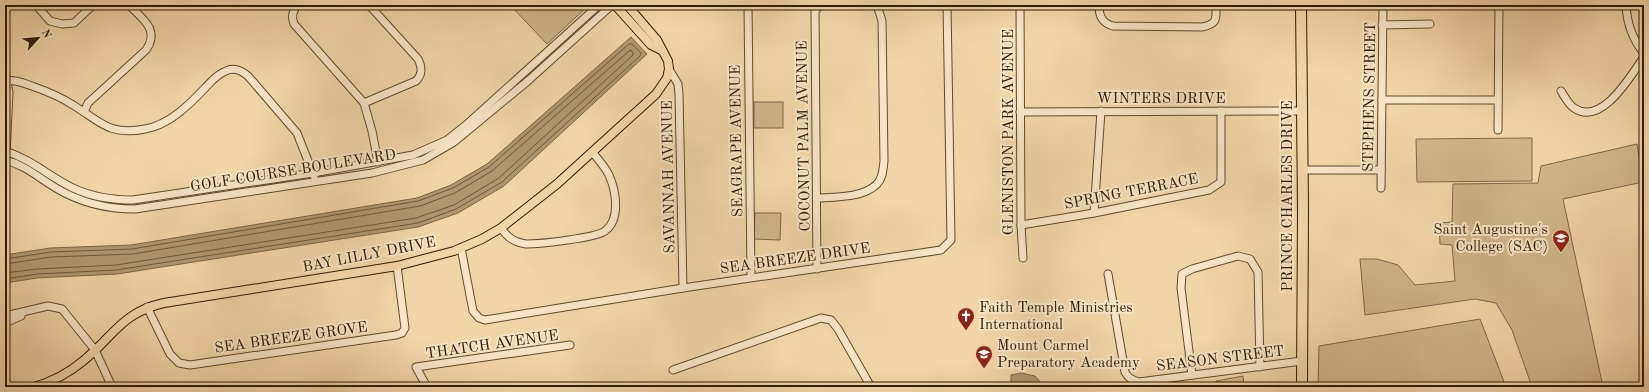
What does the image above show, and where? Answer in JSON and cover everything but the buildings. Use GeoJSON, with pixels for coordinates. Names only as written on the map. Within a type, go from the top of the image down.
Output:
{"type":"FeatureCollection","features":[{"type":"Feature","properties":{"kind":"highway","name":"PRINCE CHARLES DRIVE"},"geometry":{"type":"LineString","coordinates":[[1301,5],[1302,387]]}},
{"type":"Feature","properties":{"kind":"main road"},"geometry":{"type":"LineString","coordinates":[[613,5],[651,45],[661,50]]}},
{"type":"Feature","properties":{"kind":"main road"},"geometry":{"type":"LineString","coordinates":[[627,5],[657,40],[666,57],[669,69]]}},
{"type":"Feature","properties":{"kind":"main road","name":"BAY LILLY DRIVE"},"geometry":{"type":"LineString","coordinates":[[34,387],[70,371],[95,350],[120,324],[130,316],[147,307],[397,266],[461,248],[501,228],[535,202],[593,153],[656,94],[665,82],[669,69]]}},
{"type":"Feature","properties":{"kind":"street"},"geometry":{"type":"LineString","coordinates":[[36,5],[50,21],[62,24],[74,23],[93,5]]}},
{"type":"Feature","properties":{"kind":"street"},"geometry":{"type":"LineString","coordinates":[[84,112],[88,103],[146,50],[151,42],[152,32],[145,21],[130,5]]}},
{"type":"Feature","properties":{"kind":"street"},"geometry":{"type":"LineString","coordinates":[[298,5],[294,10],[292,17],[294,24],[364,103],[372,131],[378,162]]}},
{"type":"Feature","properties":{"kind":"street"},"geometry":{"type":"LineString","coordinates":[[364,103],[416,81],[420,78],[421,70],[418,59],[369,5]]}},
{"type":"Feature","properties":{"kind":"street","name":"GOLF COURSE BOULEVARD"},"geometry":{"type":"LineString","coordinates":[[6,151],[27,159],[72,188],[95,196],[117,200],[133,200],[313,173],[413,155],[447,140],[472,120],[599,5]]}},
{"type":"Feature","properties":{"kind":"street","name":"GOLF COURSE BOULEVARD"},"geometry":{"type":"LineString","coordinates":[[6,160],[26,168],[76,199],[104,206],[135,209],[372,173],[423,160],[454,142],[529,80],[613,5]]}},
{"type":"Feature","properties":{"kind":"street","name":"SEAGRAPE AVENUE"},"geometry":{"type":"LineString","coordinates":[[748,5],[751,277]]}},
{"type":"Feature","properties":{"kind":"street","name":"COCONUT PALM AVENUE"},"geometry":{"type":"LineString","coordinates":[[817,269],[814,12],[819,5]]}},
{"type":"Feature","properties":{"kind":"street"},"geometry":{"type":"LineString","coordinates":[[817,198],[846,196],[870,189],[878,184],[883,174],[882,21],[877,5]]}},
{"type":"Feature","properties":{"kind":"street","name":"SEA BREEZE DRIVE"},"geometry":{"type":"LineString","coordinates":[[461,248],[473,311],[477,317],[483,320],[751,277],[817,269],[941,250],[951,240],[947,5]]}},
{"type":"Feature","properties":{"kind":"street","name":"GLENISTON PARK AVENUE"},"geometry":{"type":"LineString","coordinates":[[1020,5],[1021,225],[1023,258]]}},
{"type":"Feature","properties":{"kind":"street"},"geometry":{"type":"LineString","coordinates":[[1099,5],[1099,14],[1107,24],[1113,26],[1202,27],[1210,25],[1214,22],[1217,17],[1216,5]]}},
{"type":"Feature","properties":{"kind":"street","name":"STEPHENS STREET"},"geometry":{"type":"LineString","coordinates":[[1381,188],[1383,5]]}},
{"type":"Feature","properties":{"kind":"street"},"geometry":{"type":"LineString","coordinates":[[1498,130],[1499,5]]}},
{"type":"Feature","properties":{"kind":"street"},"geometry":{"type":"LineString","coordinates":[[1626,5],[1627,20],[1631,33],[1644,53]]}},
{"type":"Feature","properties":{"kind":"street"},"geometry":{"type":"LineString","coordinates":[[1382,25],[1430,24]]}},
{"type":"Feature","properties":{"kind":"street"},"geometry":{"type":"LineString","coordinates":[[1561,91],[1570,105],[1577,110],[1588,112],[1597,110],[1605,106],[1616,95],[1644,57]]}},
{"type":"Feature","properties":{"kind":"street"},"geometry":{"type":"LineString","coordinates":[[6,160],[9,92],[6,79],[42,89],[72,104],[96,121],[115,130],[128,132],[147,129],[186,107],[219,74],[231,69],[241,70],[248,76],[297,133],[316,182]]}},
{"type":"Feature","properties":{"kind":"street","name":"SAVANNAH AVENUE"},"geometry":{"type":"LineString","coordinates":[[669,69],[678,84],[679,94],[683,288]]}},
{"type":"Feature","properties":{"kind":"street"},"geometry":{"type":"LineString","coordinates":[[1382,100],[1498,100]]}},
{"type":"Feature","properties":{"kind":"street"},"geometry":{"type":"LineString","coordinates":[[1094,213],[1101,111]]}},
{"type":"Feature","properties":{"kind":"street","name":"SPRING TERRACE"},"geometry":{"type":"LineString","coordinates":[[1021,225],[1094,213],[1209,190],[1222,182],[1221,111]]}},
{"type":"Feature","properties":{"kind":"street","name":"WINTERS DRIVE"},"geometry":{"type":"LineString","coordinates":[[1020,112],[1302,112]]}},
{"type":"Feature","properties":{"kind":"street"},"geometry":{"type":"LineString","coordinates":[[501,228],[510,239],[526,244],[593,235],[606,230],[611,224],[615,213],[614,190],[604,167],[593,153]]}},
{"type":"Feature","properties":{"kind":"street"},"geometry":{"type":"LineString","coordinates":[[1302,170],[1381,170]]}},
{"type":"Feature","properties":{"kind":"street"},"geometry":{"type":"LineString","coordinates":[[133,200],[135,209]]}},
{"type":"Feature","properties":{"kind":"street"},"geometry":{"type":"LineString","coordinates":[[1192,375],[1181,288],[1182,274],[1192,269],[1238,256],[1250,259],[1258,272],[1260,367]]}},
{"type":"Feature","properties":{"kind":"street","name":"SEA BREEZE GROVE"},"geometry":{"type":"LineString","coordinates":[[147,307],[170,354],[179,363],[190,365],[396,335],[402,333],[405,328],[397,266]]}},
{"type":"Feature","properties":{"kind":"street","name":"SEASON STREET"},"geometry":{"type":"LineString","coordinates":[[1108,274],[1125,372],[1127,376],[1139,382],[1302,361]]}},
{"type":"Feature","properties":{"kind":"street"},"geometry":{"type":"LineString","coordinates":[[5,316],[48,306],[62,309],[95,350],[112,387]]}},
{"type":"Feature","properties":{"kind":"street"},"geometry":{"type":"LineString","coordinates":[[5,322],[34,310]]}},
{"type":"Feature","properties":{"kind":"street"},"geometry":{"type":"LineString","coordinates":[[673,370],[821,318],[831,320],[838,329],[871,387]]}},
{"type":"Feature","properties":{"kind":"street","name":"THATCH AVENUE"},"geometry":{"type":"LineString","coordinates":[[427,387],[416,367],[570,345]]}},
{"type":"Feature","properties":{"kind":"shaded area"},"geometry":{"type":"Polygon","coordinates":[[[510,5],[589,5],[547,44],[510,5]]]}},
{"type":"Feature","properties":{"kind":"shaded area"},"geometry":{"type":"Polygon","coordinates":[[[754,102],[783,102],[783,128],[754,128],[754,102]]]}},
{"type":"Feature","properties":{"kind":"shaded area"},"geometry":{"type":"Polygon","coordinates":[[[1532,138],[1532,181],[1417,182],[1416,139],[1532,138]]]}},
{"type":"Feature","properties":{"kind":"shaded area"},"geometry":{"type":"Polygon","coordinates":[[[1637,144],[1643,182],[1563,199],[1603,387],[1532,387],[1512,330],[1496,303],[1475,299],[1365,315],[1360,259],[1377,259],[1398,265],[1415,285],[1455,281],[1452,245],[1440,244],[1439,223],[1452,222],[1453,184],[1538,183],[1541,166],[1637,144]]]}},
{"type":"Feature","properties":{"kind":"shaded area"},"geometry":{"type":"Polygon","coordinates":[[[755,213],[781,213],[780,240],[754,239],[755,213]]]}},
{"type":"Feature","properties":{"kind":"shaded area"},"geometry":{"type":"Polygon","coordinates":[[[1480,319],[1506,387],[1318,387],[1319,346],[1480,319]]]}},
{"type":"Feature","properties":{"kind":"shaded area"},"geometry":{"type":"Polygon","coordinates":[[[1243,376],[1244,387],[1217,387],[1216,381],[1243,376]]]}},
{"type":"Feature","properties":{"kind":"water"},"geometry":{"type":"Polygon","coordinates":[[[631,37],[647,54],[504,186],[458,213],[418,227],[117,274],[37,278],[5,283],[5,255],[50,248],[131,245],[417,198],[451,185],[487,164],[631,37]]]}},
{"type":"Feature","properties":{"kind":"water"},"geometry":{"type":"Polygon","coordinates":[[[1021,373],[1035,376],[1045,387],[1011,387],[1011,375],[1021,373]]]}},
{"type":"Feature","properties":{"kind":"place","name":"Saint Augustine's College (SAC)"},"geometry":{"type":"Point","coordinates":[1561,253]}},
{"type":"Feature","properties":{"kind":"place","name":"Faith Temple Ministries International"},"geometry":{"type":"Point","coordinates":[966,331]}},
{"type":"Feature","properties":{"kind":"place","name":"Mount Carmel Preparatory Academy"},"geometry":{"type":"Point","coordinates":[984,369]}}]}
